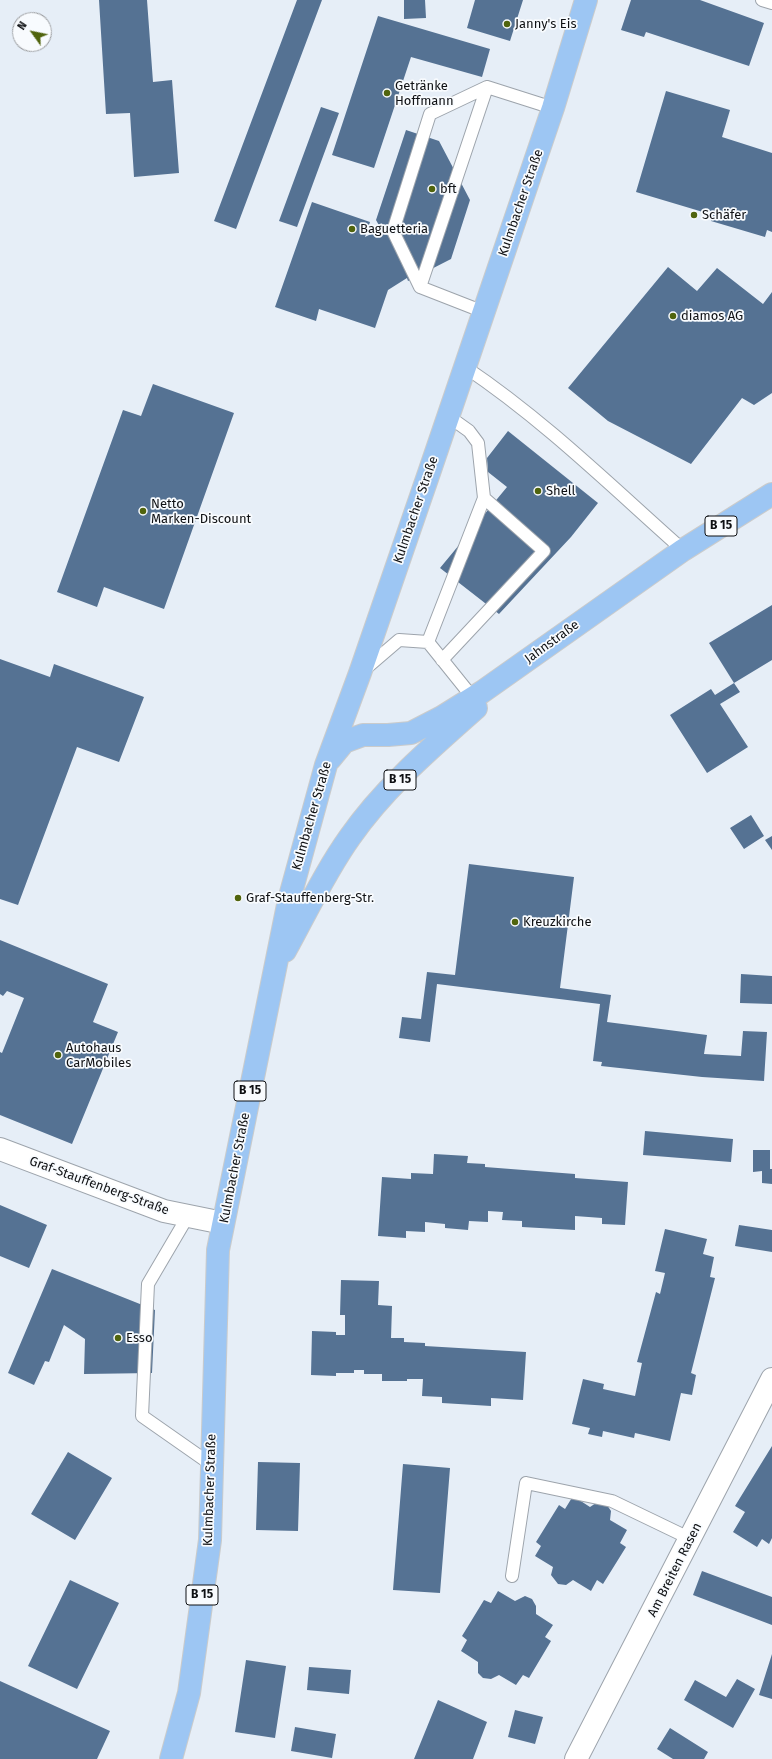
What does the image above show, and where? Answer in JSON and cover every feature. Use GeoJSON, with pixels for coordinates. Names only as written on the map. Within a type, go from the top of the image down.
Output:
{"type":"FeatureCollection","features":[{"type":"Feature","properties":{"kind":"main road","name":"Kulmbacher Straße"},"geometry":{"type":"LineString","coordinates":[[171,1759],[189,1693],[210,1540],[218,1250],[289,900],[326,765],[360,673],[484,312],[552,108],[586,0]]}},
{"type":"Feature","properties":{"kind":"main road","name":"Jahnstraße"},"geometry":{"type":"LineString","coordinates":[[326,765],[344,742],[363,734],[388,735],[411,733],[442,717],[473,698],[683,550],[772,494]]}},
{"type":"Feature","properties":{"kind":"main road","name":"B 15"},"geometry":{"type":"LineString","coordinates":[[274,971],[338,854],[351,835],[388,790],[454,728],[572,628]]}},
{"type":"Feature","properties":{"kind":"street","name":"Graf-Stauffenberg-Straße"},"geometry":{"type":"LineString","coordinates":[[0,1149],[164,1212],[223,1223]]}},
{"type":"Feature","properties":{"kind":"street","name":"Am Breiten Rasen"},"geometry":{"type":"LineString","coordinates":[[576,1759],[691,1539],[772,1379]]}},
{"type":"Feature","properties":{"kind":"lane"},"geometry":{"type":"LineString","coordinates":[[762,0],[772,3]]}},
{"type":"Feature","properties":{"kind":"lane"},"geometry":{"type":"LineString","coordinates":[[484,312],[420,287],[393,231],[430,114],[487,87],[552,108]]}},
{"type":"Feature","properties":{"kind":"lane"},"geometry":{"type":"LineString","coordinates":[[420,287],[487,87]]}},
{"type":"Feature","properties":{"kind":"lane"},"geometry":{"type":"LineString","coordinates":[[465,367],[551,433],[683,550]]}},
{"type":"Feature","properties":{"kind":"lane"},"geometry":{"type":"LineString","coordinates":[[428,642],[484,498],[478,443],[469,431],[448,416]]}},
{"type":"Feature","properties":{"kind":"lane"},"geometry":{"type":"LineString","coordinates":[[442,660],[544,551],[484,498]]}},
{"type":"Feature","properties":{"kind":"lane"},"geometry":{"type":"LineString","coordinates":[[360,673],[399,640],[428,642],[473,698]]}},
{"type":"Feature","properties":{"kind":"lane"},"geometry":{"type":"LineString","coordinates":[[188,1216],[148,1284],[142,1416],[212,1465]]}},
{"type":"Feature","properties":{"kind":"lane"},"geometry":{"type":"LineString","coordinates":[[512,1576],[526,1483],[612,1501],[691,1539]]}},
{"type":"Feature","properties":{"kind":"building"},"geometry":{"type":"Polygon","coordinates":[[[99,0],[147,0],[153,82],[172,80],[179,173],[134,177],[130,113],[106,114],[99,0]]]}},
{"type":"Feature","properties":{"kind":"building"},"geometry":{"type":"Polygon","coordinates":[[[297,0],[322,0],[236,229],[214,221],[297,0]]]}},
{"type":"Feature","properties":{"kind":"building"},"geometry":{"type":"Polygon","coordinates":[[[404,0],[425,0],[426,18],[404,19],[404,0]]]}},
{"type":"Feature","properties":{"kind":"building"},"geometry":{"type":"Polygon","coordinates":[[[475,0],[523,0],[510,41],[467,28],[475,0]]]}},
{"type":"Feature","properties":{"kind":"building"},"geometry":{"type":"Polygon","coordinates":[[[631,0],[700,0],[764,23],[749,66],[646,32],[644,37],[621,30],[631,0]]]}},
{"type":"Feature","properties":{"kind":"building"},"geometry":{"type":"Polygon","coordinates":[[[378,16],[490,49],[482,77],[411,57],[374,168],[332,155],[378,16]]]}},
{"type":"Feature","properties":{"kind":"building"},"geometry":{"type":"Polygon","coordinates":[[[666,91],[730,110],[722,137],[772,153],[772,232],[767,230],[765,237],[711,221],[713,215],[636,192],[666,91]]]}},
{"type":"Feature","properties":{"kind":"building"},"geometry":{"type":"Polygon","coordinates":[[[321,107],[339,113],[297,227],[279,221],[321,107]]]}},
{"type":"Feature","properties":{"kind":"building"},"geometry":{"type":"Polygon","coordinates":[[[406,130],[439,141],[470,200],[451,259],[408,281],[407,278],[388,290],[375,328],[319,309],[316,321],[275,307],[312,202],[370,222],[365,237],[381,229],[376,220],[406,130]]]}},
{"type":"Feature","properties":{"kind":"building"},"geometry":{"type":"Polygon","coordinates":[[[668,267],[697,291],[717,268],[763,304],[772,292],[772,393],[754,405],[742,398],[691,464],[608,421],[568,388],[668,267]]]}},
{"type":"Feature","properties":{"kind":"building","name":"Netto Marken-Discount"},"geometry":{"type":"Polygon","coordinates":[[[153,384],[234,413],[164,609],[104,587],[97,607],[57,592],[123,410],[141,416],[153,384]]]}},
{"type":"Feature","properties":{"kind":"building"},"geometry":{"type":"Polygon","coordinates":[[[508,431],[598,503],[571,537],[499,614],[440,568],[507,487],[488,472],[487,458],[508,431]]]}},
{"type":"Feature","properties":{"kind":"building"},"geometry":{"type":"Polygon","coordinates":[[[772,605],[772,660],[734,683],[709,643],[772,605]]]}},
{"type":"Feature","properties":{"kind":"building"},"geometry":{"type":"Polygon","coordinates":[[[0,659],[50,677],[54,664],[144,697],[119,762],[77,747],[18,905],[0,899],[0,659]]]}},
{"type":"Feature","properties":{"kind":"building"},"geometry":{"type":"Polygon","coordinates":[[[734,683],[740,692],[720,704],[748,747],[707,773],[670,715],[711,689],[715,695],[734,683]]]}},
{"type":"Feature","properties":{"kind":"building"},"geometry":{"type":"Polygon","coordinates":[[[751,815],[764,836],[744,849],[730,828],[751,815]]]}},
{"type":"Feature","properties":{"kind":"building"},"geometry":{"type":"Polygon","coordinates":[[[772,836],[772,850],[765,840],[772,836]]]}},
{"type":"Feature","properties":{"kind":"building"},"geometry":{"type":"Polygon","coordinates":[[[469,864],[574,877],[560,988],[611,995],[607,1022],[707,1035],[704,1054],[741,1056],[743,1031],[767,1032],[764,1081],[702,1077],[601,1066],[602,1062],[593,1061],[600,1004],[437,984],[430,1042],[399,1038],[402,1017],[421,1019],[427,972],[455,975],[469,864]]]}},
{"type":"Feature","properties":{"kind":"building"},"geometry":{"type":"Polygon","coordinates":[[[0,940],[108,984],[93,1022],[118,1032],[72,1144],[0,1115],[0,1052],[2,1053],[24,998],[7,991],[3,996],[0,994],[0,940]]]}},
{"type":"Feature","properties":{"kind":"building"},"geometry":{"type":"Polygon","coordinates":[[[741,974],[772,976],[772,1004],[740,1003],[741,974]]]}},
{"type":"Feature","properties":{"kind":"building"},"geometry":{"type":"Polygon","coordinates":[[[645,1131],[733,1139],[731,1162],[643,1155],[645,1131]]]}},
{"type":"Feature","properties":{"kind":"building"},"geometry":{"type":"Polygon","coordinates":[[[753,1150],[770,1150],[772,1184],[762,1183],[762,1171],[753,1172],[753,1150]]]}},
{"type":"Feature","properties":{"kind":"building"},"geometry":{"type":"Polygon","coordinates":[[[434,1154],[468,1156],[467,1163],[485,1164],[485,1167],[575,1174],[575,1178],[628,1182],[625,1225],[602,1224],[602,1218],[575,1216],[575,1230],[522,1227],[522,1221],[502,1220],[503,1212],[488,1211],[488,1222],[469,1221],[468,1230],[445,1228],[445,1224],[425,1222],[425,1232],[406,1231],[406,1238],[378,1236],[382,1177],[411,1179],[411,1173],[433,1174],[434,1154]]]}},
{"type":"Feature","properties":{"kind":"building"},"geometry":{"type":"Polygon","coordinates":[[[0,1205],[47,1225],[29,1268],[0,1256],[0,1205]]]}},
{"type":"Feature","properties":{"kind":"building"},"geometry":{"type":"Polygon","coordinates":[[[739,1225],[772,1230],[772,1252],[735,1246],[739,1225]]]}},
{"type":"Feature","properties":{"kind":"building"},"geometry":{"type":"Polygon","coordinates":[[[665,1229],[707,1239],[703,1254],[714,1257],[710,1277],[715,1278],[691,1373],[696,1375],[692,1395],[681,1393],[670,1441],[635,1433],[634,1438],[603,1431],[602,1437],[588,1434],[590,1428],[572,1424],[583,1379],[604,1384],[603,1389],[635,1396],[642,1363],[637,1362],[656,1292],[660,1294],[665,1273],[655,1271],[665,1229]]]}},
{"type":"Feature","properties":{"kind":"building"},"geometry":{"type":"Polygon","coordinates":[[[52,1269],[155,1310],[152,1373],[84,1374],[85,1339],[64,1325],[49,1362],[45,1361],[34,1385],[8,1373],[52,1269]]]}},
{"type":"Feature","properties":{"kind":"building"},"geometry":{"type":"Polygon","coordinates":[[[341,1280],[379,1281],[378,1305],[392,1306],[391,1338],[404,1338],[404,1342],[425,1343],[425,1346],[526,1352],[523,1400],[491,1398],[491,1406],[442,1403],[442,1397],[422,1396],[423,1379],[407,1379],[407,1381],[382,1381],[382,1374],[364,1374],[364,1370],[354,1370],[354,1373],[336,1373],[336,1376],[311,1375],[312,1331],[336,1332],[336,1335],[345,1335],[345,1315],[340,1315],[341,1280]]]}},
{"type":"Feature","properties":{"kind":"building"},"geometry":{"type":"Polygon","coordinates":[[[772,1446],[772,1538],[769,1544],[762,1539],[757,1547],[733,1532],[745,1512],[735,1506],[772,1446]]]}},
{"type":"Feature","properties":{"kind":"building"},"geometry":{"type":"Polygon","coordinates":[[[68,1452],[112,1478],[75,1540],[31,1514],[68,1452]]]}},
{"type":"Feature","properties":{"kind":"building"},"geometry":{"type":"Polygon","coordinates":[[[258,1462],[300,1463],[298,1531],[256,1530],[258,1462]]]}},
{"type":"Feature","properties":{"kind":"building"},"geometry":{"type":"Polygon","coordinates":[[[403,1464],[450,1468],[440,1593],[393,1590],[403,1464]]]}},
{"type":"Feature","properties":{"kind":"building"},"geometry":{"type":"Polygon","coordinates":[[[573,1496],[590,1507],[596,1503],[607,1505],[611,1511],[610,1520],[627,1530],[620,1543],[626,1547],[603,1584],[597,1580],[591,1591],[573,1580],[566,1585],[558,1584],[551,1575],[553,1567],[535,1556],[541,1546],[536,1542],[559,1505],[565,1509],[573,1496]]]}},
{"type":"Feature","properties":{"kind":"building"},"geometry":{"type":"Polygon","coordinates":[[[702,1571],[772,1597],[772,1625],[693,1595],[702,1571]]]}},
{"type":"Feature","properties":{"kind":"building"},"geometry":{"type":"Polygon","coordinates":[[[70,1580],[119,1603],[77,1689],[28,1666],[70,1580]]]}},
{"type":"Feature","properties":{"kind":"building"},"geometry":{"type":"Polygon","coordinates":[[[498,1591],[515,1601],[525,1596],[532,1599],[536,1606],[536,1614],[553,1625],[545,1637],[551,1641],[529,1678],[523,1675],[516,1685],[499,1675],[491,1679],[483,1678],[478,1673],[478,1662],[461,1651],[467,1640],[462,1636],[484,1600],[491,1603],[498,1591]]]}},
{"type":"Feature","properties":{"kind":"building"},"geometry":{"type":"Polygon","coordinates":[[[772,1654],[772,1699],[759,1695],[772,1654]]]}},
{"type":"Feature","properties":{"kind":"building"},"geometry":{"type":"Polygon","coordinates":[[[246,1660],[286,1666],[275,1738],[235,1732],[246,1660]]]}},
{"type":"Feature","properties":{"kind":"building"},"geometry":{"type":"Polygon","coordinates":[[[309,1667],[351,1670],[349,1694],[307,1690],[309,1667]]]}},
{"type":"Feature","properties":{"kind":"building"},"geometry":{"type":"Polygon","coordinates":[[[737,1679],[755,1689],[733,1728],[684,1700],[695,1680],[726,1697],[737,1679]]]}},
{"type":"Feature","properties":{"kind":"building"},"geometry":{"type":"Polygon","coordinates":[[[0,1681],[110,1731],[97,1759],[0,1759],[0,1681]]]}},
{"type":"Feature","properties":{"kind":"building"},"geometry":{"type":"Polygon","coordinates":[[[438,1700],[487,1722],[473,1759],[414,1759],[438,1700]]]}},
{"type":"Feature","properties":{"kind":"building"},"geometry":{"type":"Polygon","coordinates":[[[515,1710],[543,1717],[535,1744],[508,1737],[515,1710]]]}},
{"type":"Feature","properties":{"kind":"building"},"geometry":{"type":"Polygon","coordinates":[[[295,1727],[336,1734],[332,1758],[291,1751],[295,1727]]]}},
{"type":"Feature","properties":{"kind":"building"},"geometry":{"type":"Polygon","coordinates":[[[670,1728],[708,1752],[704,1759],[673,1759],[657,1749],[670,1728]]]}},
{"type":"Feature","properties":{"kind":"place","name":"Janny's Eis"},"geometry":{"type":"Point","coordinates":[507,24]}},
{"type":"Feature","properties":{"kind":"place","name":"Getränke Hoffmann"},"geometry":{"type":"Point","coordinates":[387,93]}},
{"type":"Feature","properties":{"kind":"place","name":"bft"},"geometry":{"type":"Point","coordinates":[432,189]}},
{"type":"Feature","properties":{"kind":"place","name":"Schäfer"},"geometry":{"type":"Point","coordinates":[694,215]}},
{"type":"Feature","properties":{"kind":"place","name":"Baguetteria"},"geometry":{"type":"Point","coordinates":[352,229]}},
{"type":"Feature","properties":{"kind":"place","name":"diamos AG"},"geometry":{"type":"Point","coordinates":[673,316]}},
{"type":"Feature","properties":{"kind":"place","name":"Shell"},"geometry":{"type":"Point","coordinates":[538,491]}},
{"type":"Feature","properties":{"kind":"place","name":"Netto Marken-Discount"},"geometry":{"type":"Point","coordinates":[143,511]}},
{"type":"Feature","properties":{"kind":"place","name":"Graf-Stauffenberg-Str."},"geometry":{"type":"Point","coordinates":[238,898]}},
{"type":"Feature","properties":{"kind":"place","name":"Kreuzkirche"},"geometry":{"type":"Point","coordinates":[515,922]}},
{"type":"Feature","properties":{"kind":"place","name":"Autohaus CarMobiles"},"geometry":{"type":"Point","coordinates":[58,1055]}},
{"type":"Feature","properties":{"kind":"place","name":"Esso"},"geometry":{"type":"Point","coordinates":[118,1338]}}]}
